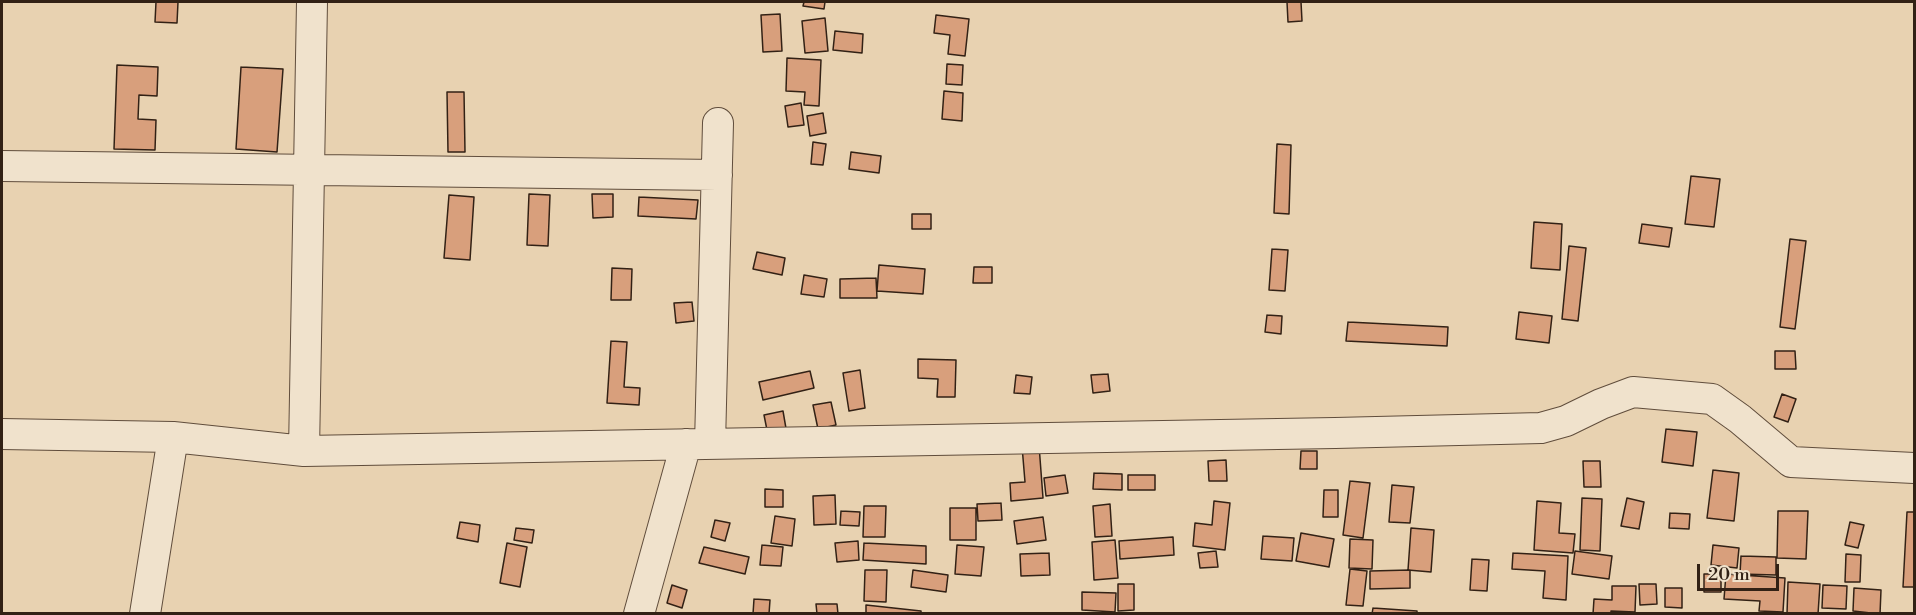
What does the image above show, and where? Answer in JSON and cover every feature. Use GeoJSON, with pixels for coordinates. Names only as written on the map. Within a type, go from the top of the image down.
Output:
{"type":"FeatureCollection","features":[{"type":"Feature","properties":{"kind":"street"},"geometry":{"type":"LineString","coordinates":[[304,451],[312,2]]}},
{"type":"Feature","properties":{"kind":"street"},"geometry":{"type":"LineString","coordinates":[[639,614],[698,444],[717,175],[718,123]]}},
{"type":"Feature","properties":{"kind":"street"},"geometry":{"type":"LineString","coordinates":[[2,166],[717,175]]}},
{"type":"Feature","properties":{"kind":"street"},"geometry":{"type":"LineString","coordinates":[[2,434],[173,437],[304,451],[1324,434],[1541,428],[1566,421],[1633,392],[1712,399],[1740,419],[1791,462],[1914,468]]}},
{"type":"Feature","properties":{"kind":"street"},"geometry":{"type":"LineString","coordinates":[[145,614],[173,437]]}},
{"type":"Feature","properties":{"kind":"building"},"geometry":{"type":"Polygon","coordinates":[[[156,2],[178,2],[177,23],[155,22],[156,2]]]}},
{"type":"Feature","properties":{"kind":"building"},"geometry":{"type":"Polygon","coordinates":[[[804,2],[825,2],[824,9],[803,6],[804,2]]]}},
{"type":"Feature","properties":{"kind":"building"},"geometry":{"type":"Polygon","coordinates":[[[1287,2],[1301,2],[1302,21],[1288,22],[1287,2]]]}},
{"type":"Feature","properties":{"kind":"building"},"geometry":{"type":"Polygon","coordinates":[[[780,14],[782,51],[763,52],[761,15],[780,14]]]}},
{"type":"Feature","properties":{"kind":"building"},"geometry":{"type":"Polygon","coordinates":[[[936,15],[969,19],[965,56],[948,54],[950,35],[934,33],[936,15]]]}},
{"type":"Feature","properties":{"kind":"building"},"geometry":{"type":"Polygon","coordinates":[[[825,18],[828,51],[805,53],[802,21],[825,18]]]}},
{"type":"Feature","properties":{"kind":"building"},"geometry":{"type":"Polygon","coordinates":[[[835,31],[863,34],[862,53],[833,50],[835,31]]]}},
{"type":"Feature","properties":{"kind":"building"},"geometry":{"type":"Polygon","coordinates":[[[787,58],[821,60],[819,106],[804,105],[805,92],[786,91],[787,58]]]}},
{"type":"Feature","properties":{"kind":"building"},"geometry":{"type":"Polygon","coordinates":[[[947,64],[963,65],[962,85],[946,84],[947,64]]]}},
{"type":"Feature","properties":{"kind":"building"},"geometry":{"type":"Polygon","coordinates":[[[117,65],[158,67],[157,96],[139,95],[138,119],[156,120],[155,150],[114,149],[117,65]]]}},
{"type":"Feature","properties":{"kind":"building"},"geometry":{"type":"Polygon","coordinates":[[[241,67],[283,69],[277,152],[236,149],[241,67]]]}},
{"type":"Feature","properties":{"kind":"building"},"geometry":{"type":"Polygon","coordinates":[[[944,91],[963,93],[962,121],[942,119],[944,91]]]}},
{"type":"Feature","properties":{"kind":"building"},"geometry":{"type":"Polygon","coordinates":[[[447,92],[464,92],[465,152],[448,152],[447,92]]]}},
{"type":"Feature","properties":{"kind":"building"},"geometry":{"type":"Polygon","coordinates":[[[801,103],[804,125],[788,127],[785,106],[801,103]]]}},
{"type":"Feature","properties":{"kind":"building"},"geometry":{"type":"Polygon","coordinates":[[[823,113],[826,133],[810,136],[807,116],[823,113]]]}},
{"type":"Feature","properties":{"kind":"building"},"geometry":{"type":"Polygon","coordinates":[[[813,142],[826,144],[823,165],[811,164],[813,142]]]}},
{"type":"Feature","properties":{"kind":"building"},"geometry":{"type":"Polygon","coordinates":[[[1277,144],[1291,145],[1289,214],[1274,213],[1277,144]]]}},
{"type":"Feature","properties":{"kind":"building"},"geometry":{"type":"Polygon","coordinates":[[[851,152],[881,156],[879,173],[849,169],[851,152]]]}},
{"type":"Feature","properties":{"kind":"building"},"geometry":{"type":"Polygon","coordinates":[[[1691,176],[1720,179],[1714,227],[1685,224],[1691,176]]]}},
{"type":"Feature","properties":{"kind":"building"},"geometry":{"type":"Polygon","coordinates":[[[529,194],[550,195],[548,246],[527,245],[529,194]]]}},
{"type":"Feature","properties":{"kind":"building"},"geometry":{"type":"Polygon","coordinates":[[[592,194],[613,194],[613,217],[593,218],[592,194]]]}},
{"type":"Feature","properties":{"kind":"building"},"geometry":{"type":"Polygon","coordinates":[[[449,195],[474,197],[470,260],[444,258],[449,195]]]}},
{"type":"Feature","properties":{"kind":"building"},"geometry":{"type":"Polygon","coordinates":[[[639,197],[698,200],[696,219],[638,216],[639,197]]]}},
{"type":"Feature","properties":{"kind":"building"},"geometry":{"type":"Polygon","coordinates":[[[912,214],[931,214],[931,229],[912,229],[912,214]]]}},
{"type":"Feature","properties":{"kind":"building"},"geometry":{"type":"Polygon","coordinates":[[[1534,222],[1562,224],[1560,270],[1531,268],[1534,222]]]}},
{"type":"Feature","properties":{"kind":"building"},"geometry":{"type":"Polygon","coordinates":[[[1642,224],[1672,228],[1669,247],[1639,243],[1642,224]]]}},
{"type":"Feature","properties":{"kind":"building"},"geometry":{"type":"Polygon","coordinates":[[[1790,239],[1806,241],[1795,329],[1780,327],[1790,239]]]}},
{"type":"Feature","properties":{"kind":"building"},"geometry":{"type":"Polygon","coordinates":[[[1569,246],[1586,248],[1578,321],[1562,319],[1569,246]]]}},
{"type":"Feature","properties":{"kind":"building"},"geometry":{"type":"Polygon","coordinates":[[[1272,249],[1288,250],[1285,291],[1269,290],[1272,249]]]}},
{"type":"Feature","properties":{"kind":"building"},"geometry":{"type":"Polygon","coordinates":[[[757,252],[785,258],[782,275],[753,269],[757,252]]]}},
{"type":"Feature","properties":{"kind":"building"},"geometry":{"type":"Polygon","coordinates":[[[879,265],[925,269],[923,294],[877,291],[879,265]]]}},
{"type":"Feature","properties":{"kind":"building"},"geometry":{"type":"Polygon","coordinates":[[[974,267],[992,267],[992,283],[973,283],[974,267]]]}},
{"type":"Feature","properties":{"kind":"building"},"geometry":{"type":"Polygon","coordinates":[[[612,268],[632,269],[631,300],[611,300],[612,268]]]}},
{"type":"Feature","properties":{"kind":"building"},"geometry":{"type":"Polygon","coordinates":[[[804,275],[827,279],[824,297],[801,294],[804,275]]]}},
{"type":"Feature","properties":{"kind":"building"},"geometry":{"type":"Polygon","coordinates":[[[876,278],[877,298],[840,298],[840,279],[876,278]]]}},
{"type":"Feature","properties":{"kind":"building"},"geometry":{"type":"Polygon","coordinates":[[[692,302],[694,321],[676,323],[674,303],[692,302]]]}},
{"type":"Feature","properties":{"kind":"building"},"geometry":{"type":"Polygon","coordinates":[[[1519,312],[1552,316],[1549,343],[1516,339],[1519,312]]]}},
{"type":"Feature","properties":{"kind":"building"},"geometry":{"type":"Polygon","coordinates":[[[1267,315],[1282,316],[1281,334],[1265,332],[1267,315]]]}},
{"type":"Feature","properties":{"kind":"building"},"geometry":{"type":"Polygon","coordinates":[[[1348,322],[1448,327],[1447,346],[1346,341],[1348,322]]]}},
{"type":"Feature","properties":{"kind":"building"},"geometry":{"type":"Polygon","coordinates":[[[611,341],[627,342],[624,387],[640,388],[639,405],[607,403],[611,341]]]}},
{"type":"Feature","properties":{"kind":"building"},"geometry":{"type":"Polygon","coordinates":[[[1775,351],[1795,351],[1796,369],[1775,369],[1775,351]]]}},
{"type":"Feature","properties":{"kind":"building"},"geometry":{"type":"Polygon","coordinates":[[[918,359],[956,360],[955,397],[937,397],[938,379],[918,378],[918,359]]]}},
{"type":"Feature","properties":{"kind":"building"},"geometry":{"type":"Polygon","coordinates":[[[860,370],[865,408],[849,411],[843,373],[860,370]]]}},
{"type":"Feature","properties":{"kind":"building"},"geometry":{"type":"Polygon","coordinates":[[[810,371],[814,388],[763,400],[759,382],[810,371]]]}},
{"type":"Feature","properties":{"kind":"building"},"geometry":{"type":"Polygon","coordinates":[[[1108,374],[1110,391],[1093,393],[1091,375],[1108,374]]]}},
{"type":"Feature","properties":{"kind":"building"},"geometry":{"type":"Polygon","coordinates":[[[1016,375],[1032,377],[1030,394],[1014,393],[1016,375]]]}},
{"type":"Feature","properties":{"kind":"building"},"geometry":{"type":"Polygon","coordinates":[[[1782,394],[1796,399],[1788,422],[1774,417],[1782,394]]]}},
{"type":"Feature","properties":{"kind":"building"},"geometry":{"type":"Polygon","coordinates":[[[831,402],[836,425],[818,429],[813,405],[831,402]]]}},
{"type":"Feature","properties":{"kind":"building"},"geometry":{"type":"Polygon","coordinates":[[[783,411],[789,446],[771,450],[764,415],[783,411]]]}},
{"type":"Feature","properties":{"kind":"building"},"geometry":{"type":"Polygon","coordinates":[[[1666,429],[1697,432],[1693,466],[1662,462],[1666,429]]]}},
{"type":"Feature","properties":{"kind":"building"},"geometry":{"type":"Polygon","coordinates":[[[1038,432],[1043,498],[1011,501],[1010,483],[1025,482],[1021,434],[1038,432]]]}},
{"type":"Feature","properties":{"kind":"building"},"geometry":{"type":"Polygon","coordinates":[[[1301,451],[1317,451],[1317,469],[1300,469],[1301,451]]]}},
{"type":"Feature","properties":{"kind":"building"},"geometry":{"type":"Polygon","coordinates":[[[1226,460],[1227,481],[1209,481],[1208,461],[1226,460]]]}},
{"type":"Feature","properties":{"kind":"building"},"geometry":{"type":"Polygon","coordinates":[[[1583,461],[1600,461],[1601,487],[1584,487],[1583,461]]]}},
{"type":"Feature","properties":{"kind":"building"},"geometry":{"type":"Polygon","coordinates":[[[1713,470],[1739,473],[1734,521],[1707,518],[1713,470]]]}},
{"type":"Feature","properties":{"kind":"building"},"geometry":{"type":"Polygon","coordinates":[[[1094,473],[1122,474],[1122,490],[1093,489],[1094,473]]]}},
{"type":"Feature","properties":{"kind":"building"},"geometry":{"type":"Polygon","coordinates":[[[1065,475],[1068,493],[1046,496],[1044,478],[1065,475]]]}},
{"type":"Feature","properties":{"kind":"building"},"geometry":{"type":"Polygon","coordinates":[[[1128,475],[1155,475],[1155,490],[1128,490],[1128,475]]]}},
{"type":"Feature","properties":{"kind":"building"},"geometry":{"type":"Polygon","coordinates":[[[1350,481],[1370,483],[1363,538],[1343,535],[1350,481]]]}},
{"type":"Feature","properties":{"kind":"building"},"geometry":{"type":"Polygon","coordinates":[[[1392,485],[1414,487],[1410,523],[1389,522],[1392,485]]]}},
{"type":"Feature","properties":{"kind":"building"},"geometry":{"type":"Polygon","coordinates":[[[765,489],[783,490],[783,507],[765,507],[765,489]]]}},
{"type":"Feature","properties":{"kind":"building"},"geometry":{"type":"Polygon","coordinates":[[[1324,490],[1338,490],[1338,517],[1323,517],[1324,490]]]}},
{"type":"Feature","properties":{"kind":"building"},"geometry":{"type":"Polygon","coordinates":[[[835,495],[836,524],[814,525],[813,496],[835,495]]]}},
{"type":"Feature","properties":{"kind":"building"},"geometry":{"type":"Polygon","coordinates":[[[1582,498],[1602,499],[1600,551],[1580,550],[1582,498]]]}},
{"type":"Feature","properties":{"kind":"building"},"geometry":{"type":"Polygon","coordinates":[[[1627,498],[1644,502],[1639,529],[1621,526],[1627,498]]]}},
{"type":"Feature","properties":{"kind":"building"},"geometry":{"type":"Polygon","coordinates":[[[1214,501],[1230,503],[1225,550],[1193,546],[1195,523],[1212,525],[1214,501]]]}},
{"type":"Feature","properties":{"kind":"building"},"geometry":{"type":"Polygon","coordinates":[[[1537,501],[1561,503],[1559,533],[1575,534],[1573,553],[1534,550],[1537,501]]]}},
{"type":"Feature","properties":{"kind":"building"},"geometry":{"type":"Polygon","coordinates":[[[1001,503],[1002,520],[978,521],[977,504],[1001,503]]]}},
{"type":"Feature","properties":{"kind":"building"},"geometry":{"type":"Polygon","coordinates":[[[1110,504],[1112,536],[1095,537],[1093,506],[1110,504]]]}},
{"type":"Feature","properties":{"kind":"building"},"geometry":{"type":"Polygon","coordinates":[[[864,506],[886,506],[885,537],[863,537],[864,506]]]}},
{"type":"Feature","properties":{"kind":"building"},"geometry":{"type":"Polygon","coordinates":[[[950,508],[976,508],[976,540],[950,540],[950,508]]]}},
{"type":"Feature","properties":{"kind":"building"},"geometry":{"type":"Polygon","coordinates":[[[841,511],[860,512],[859,526],[840,525],[841,511]]]}},
{"type":"Feature","properties":{"kind":"building"},"geometry":{"type":"Polygon","coordinates":[[[1778,511],[1808,511],[1806,559],[1777,558],[1778,511]]]}},
{"type":"Feature","properties":{"kind":"building"},"geometry":{"type":"Polygon","coordinates":[[[1907,512],[1914,512],[1914,587],[1903,587],[1907,512]]]}},
{"type":"Feature","properties":{"kind":"building"},"geometry":{"type":"Polygon","coordinates":[[[1670,513],[1690,514],[1689,529],[1669,528],[1670,513]]]}},
{"type":"Feature","properties":{"kind":"building"},"geometry":{"type":"Polygon","coordinates":[[[775,516],[795,519],[792,546],[771,543],[775,516]]]}},
{"type":"Feature","properties":{"kind":"building"},"geometry":{"type":"Polygon","coordinates":[[[1043,517],[1046,540],[1017,544],[1014,521],[1043,517]]]}},
{"type":"Feature","properties":{"kind":"building"},"geometry":{"type":"Polygon","coordinates":[[[715,520],[730,523],[725,541],[711,537],[715,520]]]}},
{"type":"Feature","properties":{"kind":"building"},"geometry":{"type":"Polygon","coordinates":[[[460,522],[480,525],[478,542],[457,538],[460,522]]]}},
{"type":"Feature","properties":{"kind":"building"},"geometry":{"type":"Polygon","coordinates":[[[1850,522],[1864,525],[1858,548],[1845,545],[1850,522]]]}},
{"type":"Feature","properties":{"kind":"building"},"geometry":{"type":"Polygon","coordinates":[[[516,528],[534,530],[532,543],[514,540],[516,528]]]}},
{"type":"Feature","properties":{"kind":"building"},"geometry":{"type":"Polygon","coordinates":[[[1411,528],[1434,530],[1431,572],[1408,570],[1411,528]]]}},
{"type":"Feature","properties":{"kind":"building"},"geometry":{"type":"Polygon","coordinates":[[[1301,533],[1334,539],[1329,567],[1296,561],[1301,533]]]}},
{"type":"Feature","properties":{"kind":"building"},"geometry":{"type":"Polygon","coordinates":[[[1263,536],[1294,538],[1292,561],[1261,559],[1263,536]]]}},
{"type":"Feature","properties":{"kind":"building"},"geometry":{"type":"Polygon","coordinates":[[[1173,537],[1174,555],[1120,559],[1119,541],[1173,537]]]}},
{"type":"Feature","properties":{"kind":"building"},"geometry":{"type":"Polygon","coordinates":[[[1350,539],[1373,540],[1372,569],[1349,568],[1350,539]]]}},
{"type":"Feature","properties":{"kind":"building"},"geometry":{"type":"Polygon","coordinates":[[[1115,540],[1118,578],[1094,580],[1092,542],[1115,540]]]}},
{"type":"Feature","properties":{"kind":"building"},"geometry":{"type":"Polygon","coordinates":[[[858,541],[859,560],[837,562],[835,543],[858,541]]]}},
{"type":"Feature","properties":{"kind":"building"},"geometry":{"type":"Polygon","coordinates":[[[507,543],[527,547],[520,587],[500,583],[507,543]]]}},
{"type":"Feature","properties":{"kind":"building"},"geometry":{"type":"Polygon","coordinates":[[[864,543],[926,546],[926,564],[863,560],[864,543]]]}},
{"type":"Feature","properties":{"kind":"building"},"geometry":{"type":"Polygon","coordinates":[[[762,545],[783,547],[781,566],[760,565],[762,545]]]}},
{"type":"Feature","properties":{"kind":"building"},"geometry":{"type":"Polygon","coordinates":[[[957,545],[984,547],[981,576],[955,574],[957,545]]]}},
{"type":"Feature","properties":{"kind":"building"},"geometry":{"type":"Polygon","coordinates":[[[1713,545],[1739,548],[1737,568],[1711,565],[1713,545]]]}},
{"type":"Feature","properties":{"kind":"building"},"geometry":{"type":"Polygon","coordinates":[[[704,547],[749,557],[745,574],[699,563],[704,547]]]}},
{"type":"Feature","properties":{"kind":"building"},"geometry":{"type":"Polygon","coordinates":[[[1216,551],[1218,567],[1200,568],[1198,553],[1216,551]]]}},
{"type":"Feature","properties":{"kind":"building"},"geometry":{"type":"Polygon","coordinates":[[[1575,551],[1612,556],[1609,579],[1572,574],[1575,551]]]}},
{"type":"Feature","properties":{"kind":"building"},"geometry":{"type":"Polygon","coordinates":[[[1049,553],[1050,575],[1021,576],[1020,554],[1049,553]]]}},
{"type":"Feature","properties":{"kind":"building"},"geometry":{"type":"Polygon","coordinates":[[[1513,553],[1568,556],[1566,600],[1543,598],[1545,571],[1512,569],[1513,553]]]}},
{"type":"Feature","properties":{"kind":"building"},"geometry":{"type":"Polygon","coordinates":[[[1846,554],[1861,555],[1860,582],[1845,582],[1846,554]]]}},
{"type":"Feature","properties":{"kind":"building"},"geometry":{"type":"Polygon","coordinates":[[[1741,556],[1776,557],[1776,575],[1740,574],[1741,556]]]}},
{"type":"Feature","properties":{"kind":"building"},"geometry":{"type":"Polygon","coordinates":[[[1472,559],[1489,560],[1487,591],[1470,590],[1472,559]]]}},
{"type":"Feature","properties":{"kind":"building"},"geometry":{"type":"Polygon","coordinates":[[[1350,569],[1367,571],[1363,606],[1346,605],[1350,569]]]}},
{"type":"Feature","properties":{"kind":"building"},"geometry":{"type":"Polygon","coordinates":[[[865,570],[887,570],[886,602],[864,601],[865,570]]]}},
{"type":"Feature","properties":{"kind":"building"},"geometry":{"type":"Polygon","coordinates":[[[913,570],[948,575],[946,592],[911,587],[913,570]]]}},
{"type":"Feature","properties":{"kind":"building"},"geometry":{"type":"Polygon","coordinates":[[[1410,570],[1410,588],[1370,589],[1370,571],[1410,570]]]}},
{"type":"Feature","properties":{"kind":"building"},"geometry":{"type":"Polygon","coordinates":[[[1704,574],[1721,574],[1721,592],[1704,592],[1704,574]]]}},
{"type":"Feature","properties":{"kind":"building"},"geometry":{"type":"Polygon","coordinates":[[[1726,574],[1785,578],[1783,612],[1759,611],[1760,601],[1724,599],[1726,574]]]}},
{"type":"Feature","properties":{"kind":"building"},"geometry":{"type":"Polygon","coordinates":[[[1788,582],[1820,584],[1818,614],[1787,614],[1788,582]]]}},
{"type":"Feature","properties":{"kind":"building"},"geometry":{"type":"Polygon","coordinates":[[[1118,584],[1134,584],[1134,610],[1118,611],[1118,584]]]}},
{"type":"Feature","properties":{"kind":"building"},"geometry":{"type":"Polygon","coordinates":[[[1639,584],[1656,584],[1657,604],[1640,605],[1639,584]]]}},
{"type":"Feature","properties":{"kind":"building"},"geometry":{"type":"Polygon","coordinates":[[[672,585],[687,590],[682,608],[667,603],[672,585]]]}},
{"type":"Feature","properties":{"kind":"building"},"geometry":{"type":"Polygon","coordinates":[[[1823,585],[1847,586],[1846,609],[1822,608],[1823,585]]]}},
{"type":"Feature","properties":{"kind":"building"},"geometry":{"type":"Polygon","coordinates":[[[1612,586],[1636,586],[1635,612],[1611,611],[1611,614],[1593,614],[1594,599],[1612,600],[1612,586]]]}},
{"type":"Feature","properties":{"kind":"building"},"geometry":{"type":"Polygon","coordinates":[[[1665,588],[1682,588],[1682,608],[1665,607],[1665,588]]]}},
{"type":"Feature","properties":{"kind":"building"},"geometry":{"type":"Polygon","coordinates":[[[1854,588],[1881,590],[1880,614],[1853,611],[1854,588]]]}},
{"type":"Feature","properties":{"kind":"building"},"geometry":{"type":"Polygon","coordinates":[[[1082,592],[1116,593],[1115,612],[1082,610],[1082,592]]]}},
{"type":"Feature","properties":{"kind":"building"},"geometry":{"type":"Polygon","coordinates":[[[754,599],[770,600],[769,614],[753,614],[754,599]]]}},
{"type":"Feature","properties":{"kind":"building"},"geometry":{"type":"Polygon","coordinates":[[[816,604],[837,604],[838,614],[817,614],[816,604]]]}},
{"type":"Feature","properties":{"kind":"building"},"geometry":{"type":"Polygon","coordinates":[[[866,605],[921,611],[921,614],[866,614],[866,605]]]}},
{"type":"Feature","properties":{"kind":"building"},"geometry":{"type":"Polygon","coordinates":[[[1373,608],[1417,611],[1417,614],[1372,614],[1373,608]]]}}]}
